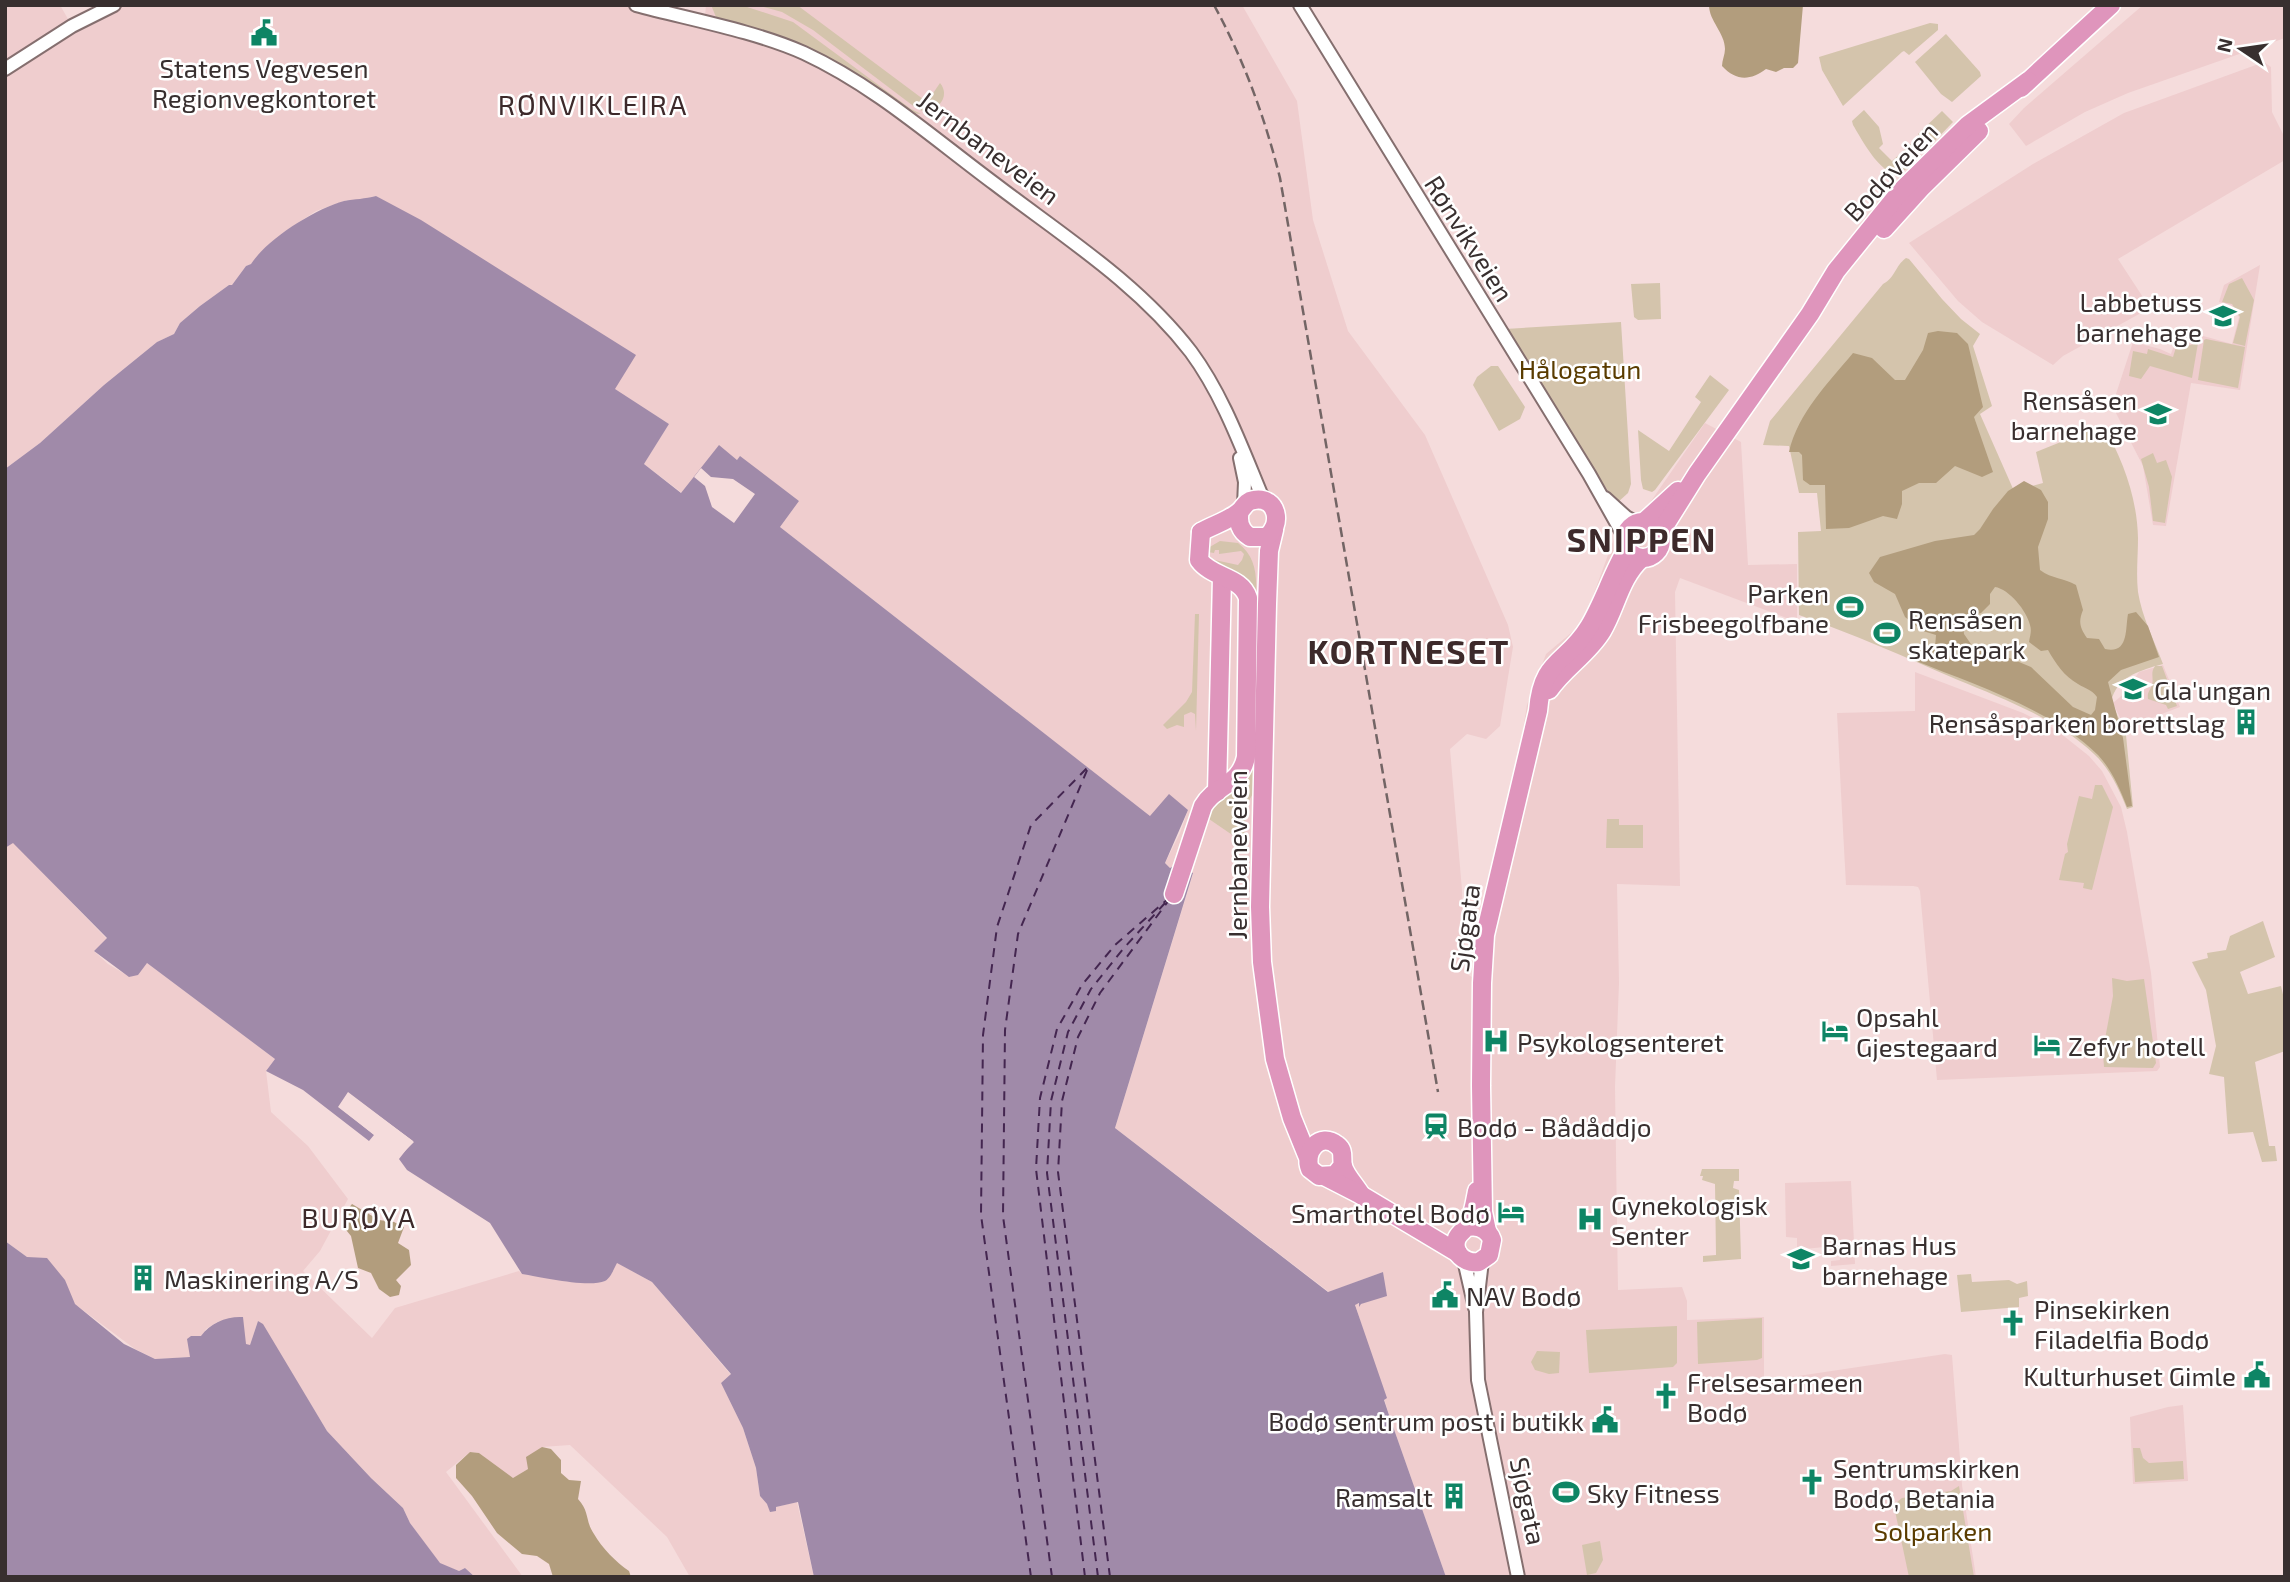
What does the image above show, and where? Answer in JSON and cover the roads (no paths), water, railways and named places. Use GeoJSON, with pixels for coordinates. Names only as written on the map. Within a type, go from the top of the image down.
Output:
{"type":"FeatureCollection","features":[{"type":"Feature","properties":{"kind":"highway","name":"Bodøveien"},"geometry":{"type":"LineString","coordinates":[[1660,533],[1696,474],[1810,314],[1922,187],[2028,81],[2111,5]]}},
{"type":"Feature","properties":{"kind":"highway","name":"Bodøveien"},"geometry":{"type":"LineString","coordinates":[[1640,522],[1696,474]]}},
{"type":"Feature","properties":{"kind":"highway"},"geometry":{"type":"LineString","coordinates":[[1201,532],[1257,500],[1266,501]]}},
{"type":"Feature","properties":{"kind":"highway","name":"Jernbaneveien"},"geometry":{"type":"LineString","coordinates":[[1266,501],[1277,516],[1269,551],[1261,935],[1269,1026],[1275,1059],[1311,1171],[1361,1195],[1461,1256]]}},
{"type":"Feature","properties":{"kind":"highway","name":"Jernbaneveien"},"geometry":{"type":"LineString","coordinates":[[1242,508],[1239,523],[1261,563],[1267,604]]}},
{"type":"Feature","properties":{"kind":"highway"},"geometry":{"type":"LineString","coordinates":[[1640,522],[1653,525],[1660,533],[1660,547],[1652,556],[1631,548],[1631,526],[1640,522]]}},
{"type":"Feature","properties":{"kind":"highway"},"geometry":{"type":"LineString","coordinates":[[1201,532],[1212,530],[1266,537],[1274,530]]}},
{"type":"Feature","properties":{"kind":"highway"},"geometry":{"type":"LineString","coordinates":[[1174,894],[1203,806],[1236,779],[1246,757],[1246,592],[1240,585],[1208,569],[1199,560],[1201,532]]}},
{"type":"Feature","properties":{"kind":"highway","name":"Sjøgata"},"geometry":{"type":"LineString","coordinates":[[1482,1261],[1489,1255],[1492,1246],[1483,1212],[1482,983],[1485,935],[1538,712],[1553,684],[1601,632],[1630,570],[1631,548]]}},
{"type":"Feature","properties":{"kind":"highway"},"geometry":{"type":"LineString","coordinates":[[1217,792],[1222,577]]}},
{"type":"Feature","properties":{"kind":"highway","name":"Jernbaneveien"},"geometry":{"type":"LineString","coordinates":[[1288,1104],[1309,1129],[1340,1149],[1343,1165],[1361,1195]]}},
{"type":"Feature","properties":{"kind":"highway"},"geometry":{"type":"LineString","coordinates":[[1307,1155],[1314,1145],[1324,1141]]}},
{"type":"Feature","properties":{"kind":"highway","name":"Sjøgata"},"geometry":{"type":"LineString","coordinates":[[1461,1256],[1456,1241],[1465,1229],[1476,1194],[1482,1157]]}},
{"type":"Feature","properties":{"kind":"highway"},"geometry":{"type":"LineString","coordinates":[[1326,1177],[1335,1175],[1343,1165]]}},
{"type":"Feature","properties":{"kind":"highway","name":"Jernbaneveien"},"geometry":{"type":"LineString","coordinates":[[1410,1223],[1437,1230],[1465,1229]]}},
{"type":"Feature","properties":{"kind":"highway"},"geometry":{"type":"LineString","coordinates":[[1465,1229],[1480,1227],[1487,1231]]}},
{"type":"Feature","properties":{"kind":"highway"},"geometry":{"type":"LineString","coordinates":[[1461,1256],[1471,1263],[1482,1261]]}},
{"type":"Feature","properties":{"kind":"street"},"geometry":{"type":"LineString","coordinates":[[5,69],[72,26],[114,5]]}},
{"type":"Feature","properties":{"kind":"street","name":"Jernbaneveien"},"geometry":{"type":"LineString","coordinates":[[636,5],[769,41],[802,52],[845,74],[881,98],[1114,274],[1145,301],[1193,355],[1217,394],[1266,501]]}},
{"type":"Feature","properties":{"kind":"street","name":"Rønvikveien"},"geometry":{"type":"LineString","coordinates":[[1300,5],[1602,496],[1631,548]]}},
{"type":"Feature","properties":{"kind":"street","name":"Jernbaneveien"},"geometry":{"type":"LineString","coordinates":[[1234,434],[1245,482],[1242,508]]}},
{"type":"Feature","properties":{"kind":"street","name":"Rønvikveien"},"geometry":{"type":"LineString","coordinates":[[1602,496],[1640,522]]}},
{"type":"Feature","properties":{"kind":"street","name":"Sjøgata"},"geometry":{"type":"LineString","coordinates":[[1461,1256],[1476,1312]]}},
{"type":"Feature","properties":{"kind":"street","name":"Sjøgata"},"geometry":{"type":"LineString","coordinates":[[1482,1261],[1476,1312],[1478,1380],[1518,1577]]}},
{"type":"Feature","properties":{"kind":"railway"},"geometry":{"type":"LineString","coordinates":[[1214,5],[1253,90],[1280,178],[1438,1092]]}},
{"type":"Feature","properties":{"kind":"place","name":"Statens Vegvesen Regionvegkontoret"},"geometry":{"type":"Point","coordinates":[264,33]}},
{"type":"Feature","properties":{"kind":"place","name":"Labbetuss barnehage"},"geometry":{"type":"Point","coordinates":[2223,316]}},
{"type":"Feature","properties":{"kind":"place","name":"Rensåsen barnehage"},"geometry":{"type":"Point","coordinates":[2158,414]}},
{"type":"Feature","properties":{"kind":"place","name":"Parken Frisbeegolfbane"},"geometry":{"type":"Point","coordinates":[1850,607]}},
{"type":"Feature","properties":{"kind":"place","name":"Rensåsen skatepark"},"geometry":{"type":"Point","coordinates":[1887,633]}},
{"type":"Feature","properties":{"kind":"place","name":"Gla'ungan"},"geometry":{"type":"Point","coordinates":[2133,689]}},
{"type":"Feature","properties":{"kind":"place","name":"Rensåsparken borettslag"},"geometry":{"type":"Point","coordinates":[2246,722]}},
{"type":"Feature","properties":{"kind":"place","name":"Opsahl Gjestegaard"},"geometry":{"type":"Point","coordinates":[1835,1031]}},
{"type":"Feature","properties":{"kind":"place","name":"Psykologsenteret"},"geometry":{"type":"Point","coordinates":[1496,1041]}},
{"type":"Feature","properties":{"kind":"place","name":"Zefyr hotell"},"geometry":{"type":"Point","coordinates":[2047,1045]}},
{"type":"Feature","properties":{"kind":"place","name":"Bodø - Bådåddjo"},"geometry":{"type":"Point","coordinates":[1436,1126]}},
{"type":"Feature","properties":{"kind":"place","name":"Smarthotel Bodø"},"geometry":{"type":"Point","coordinates":[1511,1212]}},
{"type":"Feature","properties":{"kind":"place","name":"Gynekologisk Senter"},"geometry":{"type":"Point","coordinates":[1590,1219]}},
{"type":"Feature","properties":{"kind":"place","name":"Barnas Hus barnehage"},"geometry":{"type":"Point","coordinates":[1801,1259]}},
{"type":"Feature","properties":{"kind":"place","name":"Maskinering A/S"},"geometry":{"type":"Point","coordinates":[143,1278]}},
{"type":"Feature","properties":{"kind":"place","name":"NAV Bodø"},"geometry":{"type":"Point","coordinates":[1445,1295]}},
{"type":"Feature","properties":{"kind":"place","name":"Pinsekirken Filadelfia Bodø"},"geometry":{"type":"Point","coordinates":[2013,1323]}},
{"type":"Feature","properties":{"kind":"place","name":"Kulturhuset Gimle"},"geometry":{"type":"Point","coordinates":[2257,1375]}},
{"type":"Feature","properties":{"kind":"place","name":"Frelsesarmeen Bodø"},"geometry":{"type":"Point","coordinates":[1666,1396]}},
{"type":"Feature","properties":{"kind":"place","name":"Bodø sentrum post i butikk"},"geometry":{"type":"Point","coordinates":[1605,1420]}},
{"type":"Feature","properties":{"kind":"place","name":"Sentrumskirken Bodø, Betania"},"geometry":{"type":"Point","coordinates":[1812,1482]}},
{"type":"Feature","properties":{"kind":"place","name":"Sky Fitness"},"geometry":{"type":"Point","coordinates":[1566,1492]}},
{"type":"Feature","properties":{"kind":"place","name":"Ramsalt"},"geometry":{"type":"Point","coordinates":[1454,1496]}},
{"type":"Feature","properties":{"kind":"district","name":"RØNVIKLEIRA"},"geometry":{"type":"Point","coordinates":[593,104]}},
{"type":"Feature","properties":{"kind":"district","name":"SNIPPEN"},"geometry":{"type":"Point","coordinates":[1642,539]}},
{"type":"Feature","properties":{"kind":"district","name":"KORTNESET"},"geometry":{"type":"Point","coordinates":[1409,651]}},
{"type":"Feature","properties":{"kind":"district","name":"BURØYA"},"geometry":{"type":"Point","coordinates":[359,1217]}},
{"type":"Feature","properties":{"kind":"park label","name":"Hålogatun"},"geometry":{"type":"Point","coordinates":[1580,368]}},
{"type":"Feature","properties":{"kind":"park label","name":"Solparken"},"geometry":{"type":"Point","coordinates":[1933,1530]}}]}
